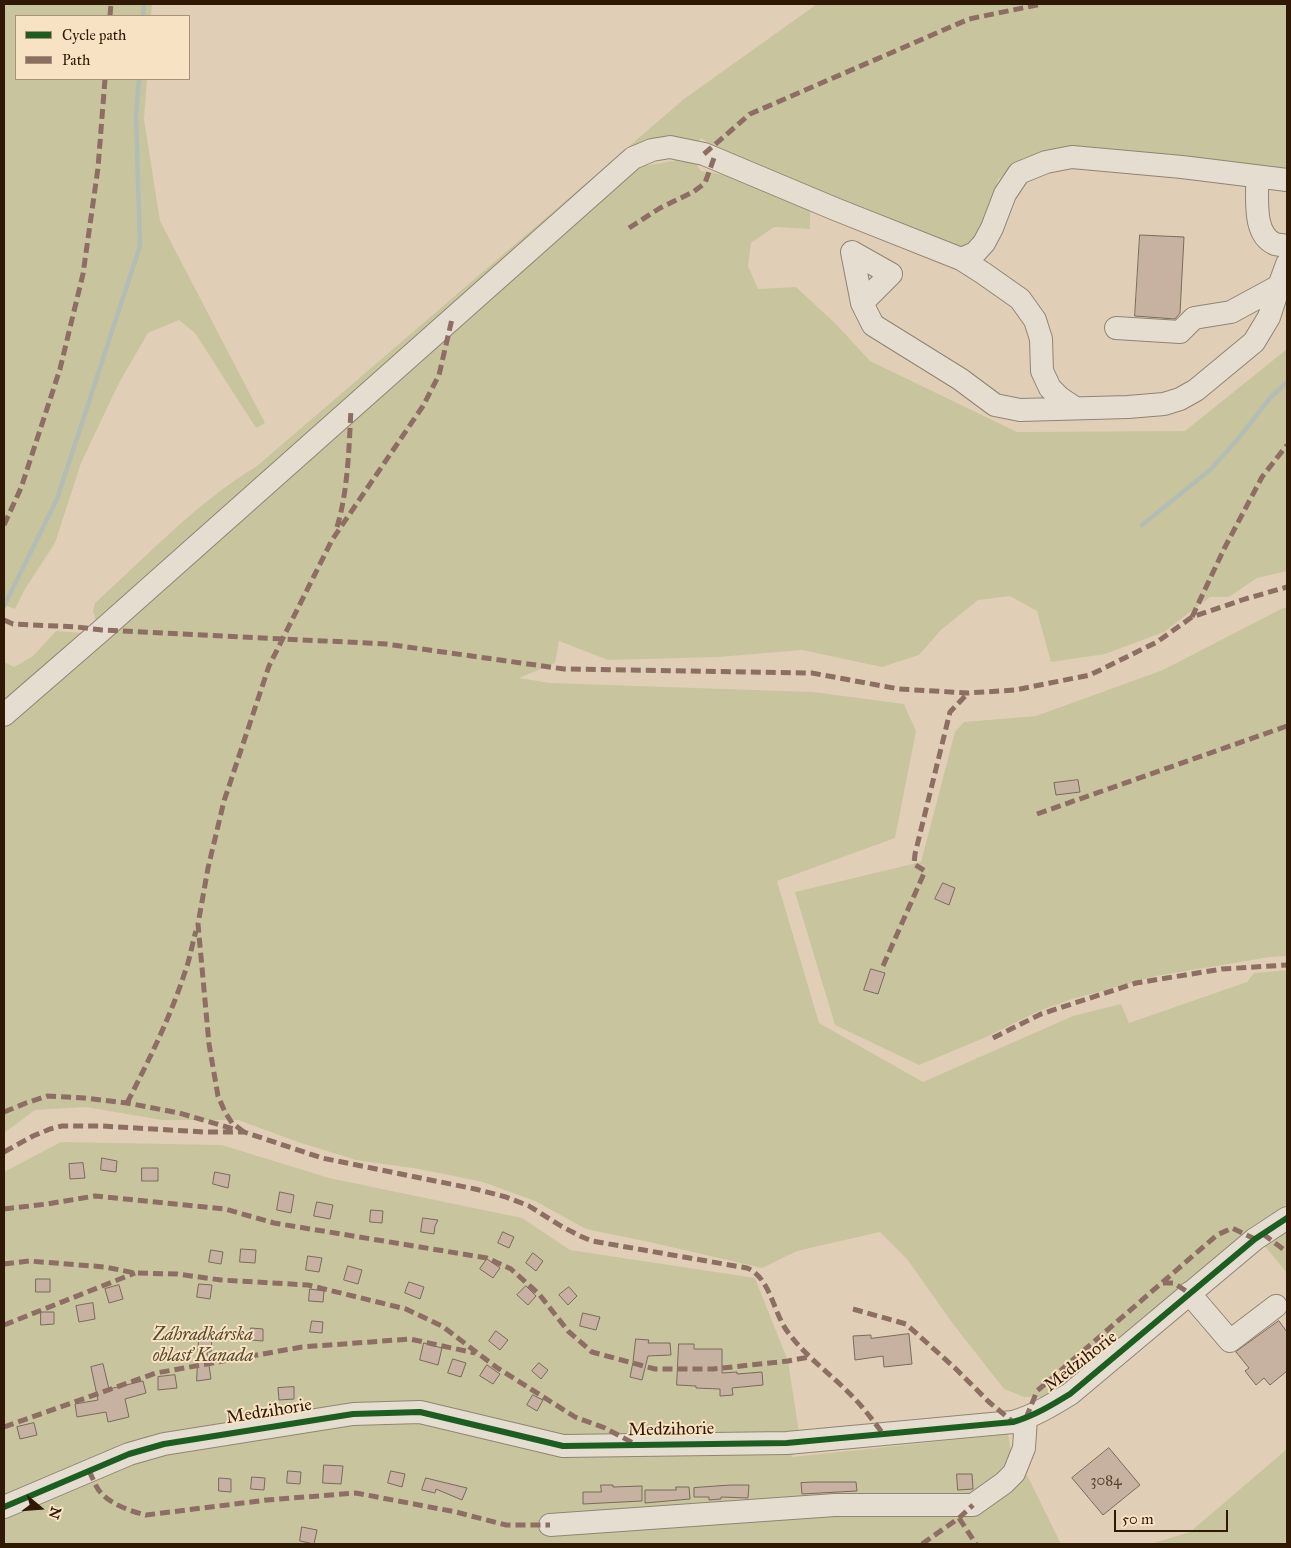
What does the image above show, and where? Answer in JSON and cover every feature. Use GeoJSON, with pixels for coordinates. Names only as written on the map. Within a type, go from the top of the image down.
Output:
{"type":"FeatureCollection","features":[{"type":"Feature","properties":{"kind":"street"},"geometry":{"type":"LineString","coordinates":[[4,716],[633,158],[652,150],[670,147],[704,154],[961,259],[1020,299],[1035,320],[1042,339],[1042,371],[1050,388],[1060,398],[1075,408]]}},
{"type":"Feature","properties":{"kind":"street"},"geometry":{"type":"LineString","coordinates":[[961,259],[975,253],[984,243],[1005,194],[1019,173],[1046,162],[1072,156],[1287,180]]}},
{"type":"Feature","properties":{"kind":"street"},"geometry":{"type":"LineString","coordinates":[[1257,177],[1259,222],[1264,236],[1275,244],[1287,246]]}},
{"type":"Feature","properties":{"kind":"street"},"geometry":{"type":"LineString","coordinates":[[862,303],[874,325],[960,379],[996,405],[1020,410],[1164,404],[1180,399],[1196,390],[1254,342],[1269,316],[1283,283],[1287,264]]}},
{"type":"Feature","properties":{"kind":"street"},"geometry":{"type":"LineString","coordinates":[[1116,328],[1180,332],[1194,318],[1231,312],[1283,283]]}},
{"type":"Feature","properties":{"kind":"street","name":"Medzihorie"},"geometry":{"type":"LineString","coordinates":[[4,1507],[129,1454],[164,1444],[353,1414],[420,1412],[563,1446],[787,1443],[1013,1422],[1026,1418],[1070,1394],[1255,1239],[1287,1218]]}},
{"type":"Feature","properties":{"kind":"street"},"geometry":{"type":"LineString","coordinates":[[1189,1293],[1230,1341],[1276,1306]]}},
{"type":"Feature","properties":{"kind":"street"},"geometry":{"type":"LineString","coordinates":[[550,1524],[835,1505],[973,1505],[1004,1483],[1014,1472],[1024,1448],[1026,1418]]}},
{"type":"Feature","properties":{"kind":"green space"},"geometry":{"type":"Polygon","coordinates":[[[4,4],[152,4],[151,15],[15,15],[15,80],[147,80],[144,119],[160,221],[265,423],[256,428],[195,333],[179,320],[148,333],[119,383],[81,463],[55,543],[25,589],[15,609],[4,605],[4,4]]]}},
{"type":"Feature","properties":{"kind":"green space"},"geometry":{"type":"Polygon","coordinates":[[[817,4],[1287,4],[1287,168],[1139,152],[1068,147],[1023,158],[998,180],[987,220],[977,238],[955,251],[723,152],[701,138],[696,146],[672,140],[96,621],[93,611],[95,603],[193,513],[235,480],[257,466],[684,99],[817,4]]]}},
{"type":"Feature","properties":{"kind":"green space"},"geometry":{"type":"Polygon","coordinates":[[[684,159],[695,163],[701,171],[736,177],[810,210],[810,229],[774,227],[751,243],[748,266],[758,289],[796,287],[836,324],[870,361],[1017,432],[1185,431],[1287,349],[1287,571],[1257,578],[1229,597],[1210,597],[1164,632],[1105,654],[1051,662],[1037,611],[1010,596],[978,600],[941,630],[919,655],[882,667],[802,650],[719,657],[608,660],[559,641],[555,663],[519,678],[550,683],[813,692],[904,704],[916,731],[895,838],[777,881],[819,1023],[923,1082],[1073,1016],[1121,1004],[1129,1023],[1247,982],[1254,973],[1287,970],[1287,1204],[1252,1226],[1052,1397],[1024,1397],[1004,1389],[953,1324],[907,1259],[880,1232],[797,1251],[762,1268],[586,1229],[535,1201],[483,1182],[419,1169],[356,1160],[298,1142],[238,1120],[162,1120],[86,1107],[35,1110],[4,1133],[4,724],[614,182],[644,166],[684,159]]]}},
{"type":"Feature","properties":{"kind":"green space"},"geometry":{"type":"Polygon","coordinates":[[[1283,608],[1287,608],[1287,956],[1270,957],[1156,976],[1069,1000],[1039,1011],[984,1038],[919,1065],[835,1025],[795,892],[921,862],[955,732],[964,722],[1036,716],[1163,670],[1283,608]]]}},
{"type":"Feature","properties":{"kind":"green space"},"geometry":{"type":"Polygon","coordinates":[[[56,631],[82,633],[4,707],[4,662],[14,667],[33,656],[56,631]]]}},
{"type":"Feature","properties":{"kind":"green space","name":"Záhradkárska oblasť Kanada"},"geometry":{"type":"Polygon","coordinates":[[[61,1142],[222,1145],[329,1178],[522,1218],[570,1250],[755,1278],[788,1361],[800,1439],[792,1457],[1008,1434],[1012,1459],[1027,1475],[1061,1544],[4,1544],[4,1172],[61,1142]]]}},
{"type":"Feature","properties":{"kind":"green space"},"geometry":{"type":"Polygon","coordinates":[[[1287,1230],[1287,1273],[1264,1245],[1287,1230]]]}},
{"type":"Feature","properties":{"kind":"green space"},"geometry":{"type":"Polygon","coordinates":[[[1287,1449],[1287,1544],[1150,1544],[1190,1532],[1287,1449]]]}},
{"type":"Feature","properties":{"kind":"building"},"geometry":{"type":"Polygon","coordinates":[[[1140,235],[1184,237],[1180,313],[1175,319],[1135,316],[1140,235]]]}},
{"type":"Feature","properties":{"kind":"building"},"geometry":{"type":"Polygon","coordinates":[[[1078,780],[1080,792],[1056,795],[1054,783],[1078,780]]]}},
{"type":"Feature","properties":{"kind":"building"},"geometry":{"type":"Polygon","coordinates":[[[943,883],[955,888],[949,905],[935,899],[943,883]]]}},
{"type":"Feature","properties":{"kind":"building"},"geometry":{"type":"Polygon","coordinates":[[[871,969],[885,973],[878,994],[864,990],[871,969]]]}},
{"type":"Feature","properties":{"kind":"building"},"geometry":{"type":"Polygon","coordinates":[[[102,1158],[117,1161],[116,1172],[101,1170],[102,1158]]]}},
{"type":"Feature","properties":{"kind":"building"},"geometry":{"type":"Polygon","coordinates":[[[83,1163],[85,1178],[70,1179],[69,1164],[83,1163]]]}},
{"type":"Feature","properties":{"kind":"building"},"geometry":{"type":"Polygon","coordinates":[[[142,1168],[158,1168],[158,1181],[142,1181],[142,1168]]]}},
{"type":"Feature","properties":{"kind":"building"},"geometry":{"type":"Polygon","coordinates":[[[215,1172],[230,1175],[228,1188],[213,1184],[215,1172]]]}},
{"type":"Feature","properties":{"kind":"building"},"geometry":{"type":"Polygon","coordinates":[[[280,1192],[294,1195],[291,1213],[277,1210],[280,1192]]]}},
{"type":"Feature","properties":{"kind":"building"},"geometry":{"type":"Polygon","coordinates":[[[317,1202],[333,1205],[330,1219],[314,1216],[317,1202]]]}},
{"type":"Feature","properties":{"kind":"building"},"geometry":{"type":"Polygon","coordinates":[[[371,1210],[383,1211],[382,1223],[370,1222],[371,1210]]]}},
{"type":"Feature","properties":{"kind":"building"},"geometry":{"type":"Polygon","coordinates":[[[423,1218],[438,1220],[434,1234],[421,1232],[423,1218]]]}},
{"type":"Feature","properties":{"kind":"building"},"geometry":{"type":"Polygon","coordinates":[[[503,1232],[514,1237],[509,1248],[498,1243],[503,1232]]]}},
{"type":"Feature","properties":{"kind":"building"},"geometry":{"type":"Polygon","coordinates":[[[241,1249],[256,1250],[255,1263],[240,1262],[241,1249]]]}},
{"type":"Feature","properties":{"kind":"building"},"geometry":{"type":"Polygon","coordinates":[[[211,1250],[223,1252],[221,1264],[209,1262],[211,1250]]]}},
{"type":"Feature","properties":{"kind":"building"},"geometry":{"type":"Polygon","coordinates":[[[533,1253],[543,1261],[536,1271],[526,1263],[533,1253]]]}},
{"type":"Feature","properties":{"kind":"building"},"geometry":{"type":"Polygon","coordinates":[[[308,1256],[322,1258],[319,1272],[306,1270],[308,1256]]]}},
{"type":"Feature","properties":{"kind":"building"},"geometry":{"type":"Polygon","coordinates":[[[487,1259],[500,1268],[493,1278],[480,1269],[487,1259]]]}},
{"type":"Feature","properties":{"kind":"building"},"geometry":{"type":"Polygon","coordinates":[[[348,1266],[362,1270],[358,1284],[344,1280],[348,1266]]]}},
{"type":"Feature","properties":{"kind":"building"},"geometry":{"type":"Polygon","coordinates":[[[36,1279],[50,1279],[50,1292],[36,1292],[36,1279]]]}},
{"type":"Feature","properties":{"kind":"building"},"geometry":{"type":"Polygon","coordinates":[[[409,1282],[424,1287],[420,1299],[405,1293],[409,1282]]]}},
{"type":"Feature","properties":{"kind":"building"},"geometry":{"type":"Polygon","coordinates":[[[199,1284],[212,1285],[210,1299],[197,1297],[199,1284]]]}},
{"type":"Feature","properties":{"kind":"building"},"geometry":{"type":"Polygon","coordinates":[[[119,1285],[123,1299],[109,1303],[105,1289],[119,1285]]]}},
{"type":"Feature","properties":{"kind":"building"},"geometry":{"type":"Polygon","coordinates":[[[526,1286],[536,1296],[528,1305],[517,1295],[526,1286]]]}},
{"type":"Feature","properties":{"kind":"building"},"geometry":{"type":"Polygon","coordinates":[[[569,1287],[577,1296],[568,1305],[559,1295],[569,1287]]]}},
{"type":"Feature","properties":{"kind":"building"},"geometry":{"type":"Polygon","coordinates":[[[310,1289],[324,1291],[323,1302],[309,1301],[310,1289]]]}},
{"type":"Feature","properties":{"kind":"building"},"geometry":{"type":"Polygon","coordinates":[[[93,1303],[95,1319],[79,1322],[76,1306],[93,1303]]]}},
{"type":"Feature","properties":{"kind":"building"},"geometry":{"type":"Polygon","coordinates":[[[41,1312],[54,1312],[54,1324],[41,1325],[41,1312]]]}},
{"type":"Feature","properties":{"kind":"building"},"geometry":{"type":"Polygon","coordinates":[[[583,1313],[600,1317],[596,1330],[580,1326],[583,1313]]]}},
{"type":"Feature","properties":{"kind":"building"},"geometry":{"type":"Polygon","coordinates":[[[312,1321],[323,1322],[322,1333],[310,1332],[312,1321]]]}},
{"type":"Feature","properties":{"kind":"building"},"geometry":{"type":"Polygon","coordinates":[[[1279,1321],[1287,1332],[1287,1371],[1270,1385],[1264,1378],[1256,1385],[1245,1371],[1249,1368],[1236,1352],[1279,1321]]]}},
{"type":"Feature","properties":{"kind":"building"},"geometry":{"type":"Polygon","coordinates":[[[251,1328],[263,1329],[263,1341],[251,1340],[251,1328]]]}},
{"type":"Feature","properties":{"kind":"building"},"geometry":{"type":"Polygon","coordinates":[[[496,1331],[508,1340],[500,1350],[489,1341],[496,1331]]]}},
{"type":"Feature","properties":{"kind":"building"},"geometry":{"type":"Polygon","coordinates":[[[909,1334],[912,1364],[884,1367],[883,1356],[855,1360],[853,1336],[871,1335],[871,1338],[909,1334]]]}},
{"type":"Feature","properties":{"kind":"building"},"geometry":{"type":"Polygon","coordinates":[[[199,1338],[212,1338],[211,1352],[207,1352],[211,1379],[197,1381],[199,1338]]]}},
{"type":"Feature","properties":{"kind":"building"},"geometry":{"type":"Polygon","coordinates":[[[636,1339],[649,1340],[648,1343],[670,1343],[671,1355],[648,1356],[642,1380],[630,1377],[636,1339]]]}},
{"type":"Feature","properties":{"kind":"building"},"geometry":{"type":"Polygon","coordinates":[[[424,1343],[442,1348],[438,1365],[420,1360],[424,1343]]]}},
{"type":"Feature","properties":{"kind":"building"},"geometry":{"type":"Polygon","coordinates":[[[679,1344],[694,1344],[694,1349],[722,1349],[722,1373],[762,1372],[763,1385],[732,1388],[733,1395],[720,1396],[720,1389],[677,1385],[679,1344]]]}},
{"type":"Feature","properties":{"kind":"building"},"geometry":{"type":"Polygon","coordinates":[[[453,1359],[466,1363],[461,1377],[448,1373],[453,1359]]]}},
{"type":"Feature","properties":{"kind":"building"},"geometry":{"type":"Polygon","coordinates":[[[539,1363],[548,1370],[541,1379],[532,1371],[539,1363]]]}},
{"type":"Feature","properties":{"kind":"building"},"geometry":{"type":"Polygon","coordinates":[[[103,1364],[109,1389],[143,1381],[146,1393],[125,1399],[129,1417],[108,1422],[106,1412],[77,1417],[75,1404],[98,1400],[91,1367],[103,1364]]]}},
{"type":"Feature","properties":{"kind":"building"},"geometry":{"type":"Polygon","coordinates":[[[487,1365],[500,1374],[493,1384],[480,1376],[487,1365]]]}},
{"type":"Feature","properties":{"kind":"building"},"geometry":{"type":"Polygon","coordinates":[[[175,1375],[177,1388],[158,1390],[158,1377],[175,1375]]]}},
{"type":"Feature","properties":{"kind":"building"},"geometry":{"type":"Polygon","coordinates":[[[294,1387],[294,1399],[279,1400],[278,1388],[294,1387]]]}},
{"type":"Feature","properties":{"kind":"building"},"geometry":{"type":"Polygon","coordinates":[[[533,1395],[543,1400],[537,1411],[527,1405],[533,1395]]]}},
{"type":"Feature","properties":{"kind":"building"},"geometry":{"type":"Polygon","coordinates":[[[34,1423],[37,1435],[20,1439],[17,1427],[34,1423]]]}},
{"type":"Feature","properties":{"kind":"building"},"geometry":{"type":"Polygon","coordinates":[[[1109,1448],[1140,1485],[1103,1515],[1072,1478],[1109,1448]]]}},
{"type":"Feature","properties":{"kind":"building"},"geometry":{"type":"Polygon","coordinates":[[[324,1465],[343,1466],[341,1484],[323,1483],[324,1465]]]}},
{"type":"Feature","properties":{"kind":"building"},"geometry":{"type":"Polygon","coordinates":[[[288,1471],[301,1472],[300,1484],[287,1483],[288,1471]]]}},
{"type":"Feature","properties":{"kind":"building"},"geometry":{"type":"Polygon","coordinates":[[[391,1471],[405,1474],[402,1487],[388,1483],[391,1471]]]}},
{"type":"Feature","properties":{"kind":"building"},"geometry":{"type":"Polygon","coordinates":[[[957,1474],[972,1474],[973,1489],[958,1490],[957,1474]]]}},
{"type":"Feature","properties":{"kind":"building"},"geometry":{"type":"Polygon","coordinates":[[[252,1477],[265,1478],[264,1490],[251,1489],[252,1477]]]}},
{"type":"Feature","properties":{"kind":"building"},"geometry":{"type":"Polygon","coordinates":[[[219,1478],[231,1479],[231,1492],[219,1491],[219,1478]]]}},
{"type":"Feature","properties":{"kind":"building"},"geometry":{"type":"Polygon","coordinates":[[[426,1478],[467,1488],[462,1500],[436,1489],[435,1493],[422,1490],[426,1478]]]}},
{"type":"Feature","properties":{"kind":"building"},"geometry":{"type":"Polygon","coordinates":[[[856,1482],[857,1491],[802,1494],[801,1483],[856,1482]]]}},
{"type":"Feature","properties":{"kind":"building"},"geometry":{"type":"Polygon","coordinates":[[[601,1485],[613,1485],[613,1487],[642,1486],[642,1501],[583,1504],[583,1492],[601,1492],[601,1485]]]}},
{"type":"Feature","properties":{"kind":"building"},"geometry":{"type":"Polygon","coordinates":[[[749,1485],[748,1498],[721,1497],[721,1499],[709,1500],[709,1497],[694,1497],[694,1488],[749,1485]]]}},
{"type":"Feature","properties":{"kind":"building"},"geometry":{"type":"Polygon","coordinates":[[[676,1487],[689,1487],[690,1499],[645,1503],[645,1490],[676,1490],[676,1487]]]}},
{"type":"Feature","properties":{"kind":"building"},"geometry":{"type":"Polygon","coordinates":[[[302,1527],[317,1530],[314,1544],[300,1541],[302,1527]]]}},
{"type":"Feature","properties":{"kind":"waterway"},"geometry":{"type":"LineString","coordinates":[[143,15],[144,4]]}},
{"type":"Feature","properties":{"kind":"waterway"},"geometry":{"type":"LineString","coordinates":[[4,606],[57,499],[140,246],[136,116],[139,80]]}},
{"type":"Feature","properties":{"kind":"waterway"},"geometry":{"type":"LineString","coordinates":[[1142,525],[1210,470],[1237,440],[1270,398],[1287,382]]}},
{"type":"Feature","properties":{"kind":"marked path"},"geometry":{"type":"LineString","coordinates":[[110,15],[111,4]]}},
{"type":"Feature","properties":{"kind":"marked path"},"geometry":{"type":"LineString","coordinates":[[704,154],[750,114],[969,19],[1042,4]]}},
{"type":"Feature","properties":{"kind":"marked path"},"geometry":{"type":"LineString","coordinates":[[4,525],[21,488],[60,369],[83,274],[98,168],[105,80]]}},
{"type":"Feature","properties":{"kind":"marked path"},"geometry":{"type":"LineString","coordinates":[[629,228],[660,208],[693,192],[705,183],[714,158]]}},
{"type":"Feature","properties":{"kind":"marked path"},"geometry":{"type":"LineString","coordinates":[[244,1132],[232,1123],[218,1096],[209,1044],[198,924],[208,868],[224,801],[269,666],[332,540],[423,406],[439,375],[452,319]]}},
{"type":"Feature","properties":{"kind":"marked path"},"geometry":{"type":"LineString","coordinates":[[337,527],[346,484],[351,409]]}},
{"type":"Feature","properties":{"kind":"marked path"},"geometry":{"type":"LineString","coordinates":[[1192,617],[1224,549],[1262,477],[1287,445]]}},
{"type":"Feature","properties":{"kind":"marked path"},"geometry":{"type":"LineString","coordinates":[[4,620],[13,624],[102,630],[386,644],[564,669],[812,673],[899,689],[968,693],[1015,690],[1090,675],[1157,642],[1192,617],[1287,587]]}},
{"type":"Feature","properties":{"kind":"marked path"},"geometry":{"type":"LineString","coordinates":[[883,966],[925,871],[914,864],[915,854],[950,712],[968,693]]}},
{"type":"Feature","properties":{"kind":"marked path"},"geometry":{"type":"LineString","coordinates":[[1037,814],[1287,726]]}},
{"type":"Feature","properties":{"kind":"marked path"},"geometry":{"type":"LineString","coordinates":[[127,1103],[173,1006],[187,967],[196,931]]}},
{"type":"Feature","properties":{"kind":"marked path"},"geometry":{"type":"LineString","coordinates":[[993,1038],[1041,1014],[1136,983],[1222,969],[1287,965]]}},
{"type":"Feature","properties":{"kind":"marked path"},"geometry":{"type":"LineString","coordinates":[[4,1112],[47,1096],[84,1098],[127,1103],[179,1113],[234,1129]]}},
{"type":"Feature","properties":{"kind":"marked path"},"geometry":{"type":"LineString","coordinates":[[4,1152],[33,1136],[62,1126],[244,1132],[322,1158],[506,1197],[529,1206],[561,1226],[592,1241],[747,1268],[761,1278],[785,1328],[792,1338],[844,1388],[869,1415],[884,1435]]}},
{"type":"Feature","properties":{"kind":"marked path"},"geometry":{"type":"LineString","coordinates":[[4,1209],[95,1196],[225,1209],[274,1223],[487,1258],[511,1269],[539,1294],[568,1331],[592,1352],[655,1369],[713,1369],[809,1357]]}},
{"type":"Feature","properties":{"kind":"marked path"},"geometry":{"type":"LineString","coordinates":[[1026,1418],[1037,1391],[1217,1235],[1232,1228],[1255,1239]]}},
{"type":"Feature","properties":{"kind":"marked path"},"geometry":{"type":"LineString","coordinates":[[1263,1234],[1287,1252]]}},
{"type":"Feature","properties":{"kind":"marked path"},"geometry":{"type":"LineString","coordinates":[[4,1264],[29,1261],[105,1267],[135,1273],[177,1274],[221,1280],[308,1285],[406,1309],[442,1326],[496,1367],[575,1417],[605,1428],[633,1443]]}},
{"type":"Feature","properties":{"kind":"marked path"},"geometry":{"type":"LineString","coordinates":[[4,1325],[135,1273]]}},
{"type":"Feature","properties":{"kind":"marked path"},"geometry":{"type":"LineString","coordinates":[[1163,1283],[1174,1283],[1189,1293]]}},
{"type":"Feature","properties":{"kind":"marked path"},"geometry":{"type":"LineString","coordinates":[[853,1309],[906,1324],[1013,1422]]}},
{"type":"Feature","properties":{"kind":"marked path"},"geometry":{"type":"LineString","coordinates":[[4,1427],[156,1373],[302,1347],[410,1339],[475,1353]]}},
{"type":"Feature","properties":{"kind":"marked path"},"geometry":{"type":"LineString","coordinates":[[89,1471],[98,1490],[107,1499],[123,1508],[146,1515],[267,1500],[356,1493],[456,1512],[506,1525],[550,1525]]}},
{"type":"Feature","properties":{"kind":"marked path"},"geometry":{"type":"LineString","coordinates":[[922,1544],[959,1518],[973,1505]]}},
{"type":"Feature","properties":{"kind":"marked path"},"geometry":{"type":"LineString","coordinates":[[959,1518],[976,1544]]}},
{"type":"Feature","properties":{"kind":"cycle path"},"geometry":{"type":"LineString","coordinates":[[4,1507],[129,1454],[164,1444],[353,1414],[420,1412],[563,1446],[787,1443],[1013,1422],[1036,1413],[1070,1394],[1255,1239],[1287,1218]]}}]}
